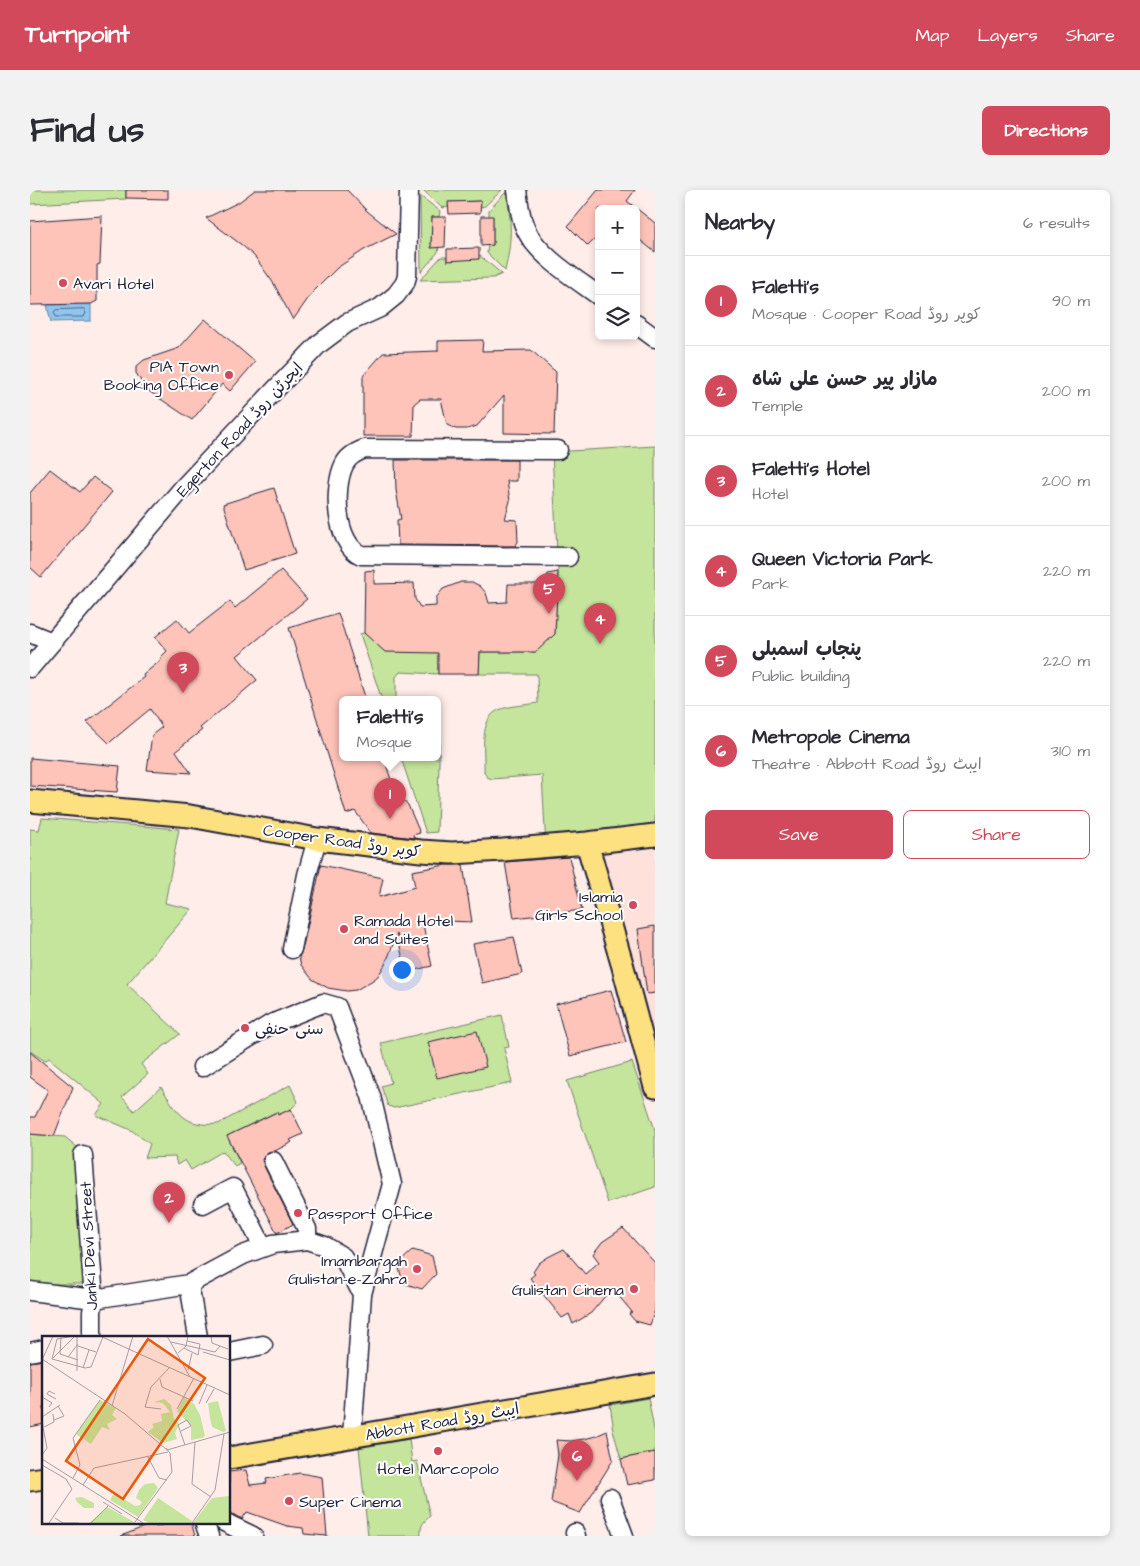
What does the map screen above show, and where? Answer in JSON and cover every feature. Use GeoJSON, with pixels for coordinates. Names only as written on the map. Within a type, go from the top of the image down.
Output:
{"type":"FeatureCollection","features":[{"type":"Feature","properties":{"kind":"main road","name":"Cooper Road کوپر روڈ"},"geometry":{"type":"LineString","coordinates":[[30,801],[190,816],[317,839],[421,852],[452,853],[587,843],[655,835]]}},
{"type":"Feature","properties":{"kind":"main road"},"geometry":{"type":"LineString","coordinates":[[587,843],[655,1087]]}},
{"type":"Feature","properties":{"kind":"main road","name":"Abbott Road ایبٹ روڈ"},"geometry":{"type":"LineString","coordinates":[[230,1458],[352,1431],[655,1374]]}},
{"type":"Feature","properties":{"kind":"main road","name":"Abbott Road ایبٹ روڈ"},"geometry":{"type":"LineString","coordinates":[[230,1448],[655,1384]]}},
{"type":"Feature","properties":{"kind":"street","name":"Egerton Road ایجرٹن روڈ"},"geometry":{"type":"LineString","coordinates":[[30,668],[182,489],[319,344],[348,323],[380,308],[396,295],[405,283],[407,276],[409,190]]}},
{"type":"Feature","properties":{"kind":"street"},"geometry":{"type":"LineString","coordinates":[[517,190],[522,219],[526,231],[534,242],[545,254],[598,295]]}},
{"type":"Feature","properties":{"kind":"street"},"geometry":{"type":"LineString","coordinates":[[640,327],[655,338]]}},
{"type":"Feature","properties":{"kind":"street"},"geometry":{"type":"LineString","coordinates":[[558,450],[365,449],[350,457],[344,466],[338,500],[344,536],[350,548],[360,555],[568,557]]}},
{"type":"Feature","properties":{"kind":"street"},"geometry":{"type":"LineString","coordinates":[[30,633],[52,642]]}},
{"type":"Feature","properties":{"kind":"street"},"geometry":{"type":"LineString","coordinates":[[292,949],[307,875],[317,839]]}},
{"type":"Feature","properties":{"kind":"street"},"geometry":{"type":"LineString","coordinates":[[202,1067],[271,1024],[323,1003],[337,1007],[371,1096],[392,1184],[362,1294],[352,1431]]}},
{"type":"Feature","properties":{"kind":"street","name":"Janki Devi Street"},"geometry":{"type":"LineString","coordinates":[[83,1155],[94,1299],[92,1336]]}},
{"type":"Feature","properties":{"kind":"street"},"geometry":{"type":"LineString","coordinates":[[274,1161],[307,1229],[307,1240]]}},
{"type":"Feature","properties":{"kind":"street"},"geometry":{"type":"LineString","coordinates":[[203,1204],[234,1188],[263,1247]]}},
{"type":"Feature","properties":{"kind":"street"},"geometry":{"type":"LineString","coordinates":[[30,1291],[94,1299],[189,1284],[243,1255],[263,1247],[272,1244],[307,1240],[324,1246],[343,1257],[362,1294]]}},
{"type":"Feature","properties":{"kind":"street"},"geometry":{"type":"LineString","coordinates":[[189,1284],[198,1336]]}},
{"type":"Feature","properties":{"kind":"street"},"geometry":{"type":"LineString","coordinates":[[230,1352],[262,1345]]}},
{"type":"Feature","properties":{"kind":"street"},"geometry":{"type":"LineString","coordinates":[[610,1498],[624,1536]]}},
{"type":"Feature","properties":{"kind":"street"},"geometry":{"type":"LineString","coordinates":[[205,1524],[209,1536]]}},
{"type":"Feature","properties":{"kind":"street"},"geometry":{"type":"LineString","coordinates":[[228,1524],[252,1536]]}},
{"type":"Feature","properties":{"kind":"shaded area","name":"Islamia Girls School"},"geometry":{"type":"Polygon","coordinates":[[[655,835],[655,1076],[597,844],[655,835]]]}},
{"type":"Feature","properties":{"kind":"green space"},"geometry":{"type":"Polygon","coordinates":[[[30,190],[126,190],[126,199],[30,204],[30,190]]]}},
{"type":"Feature","properties":{"kind":"green space"},"geometry":{"type":"Polygon","coordinates":[[[423,190],[502,190],[485,206],[480,207],[480,201],[449,202],[448,207],[442,208],[423,190]]]}},
{"type":"Feature","properties":{"kind":"green space"},"geometry":{"type":"Polygon","coordinates":[[[506,192],[510,232],[505,271],[487,253],[488,245],[493,245],[493,217],[489,216],[489,210],[506,192]]]}},
{"type":"Feature","properties":{"kind":"green space"},"geometry":{"type":"Polygon","coordinates":[[[420,196],[440,211],[439,217],[432,217],[431,247],[439,247],[438,252],[421,272],[420,196]]]}},
{"type":"Feature","properties":{"kind":"green space"},"geometry":{"type":"Polygon","coordinates":[[[479,255],[502,274],[493,278],[420,280],[441,257],[446,257],[447,261],[479,255]]]}},
{"type":"Feature","properties":{"kind":"green space"},"geometry":{"type":"Polygon","coordinates":[[[655,446],[655,836],[546,848],[542,775],[492,779],[487,777],[484,772],[484,737],[488,721],[492,714],[499,710],[538,703],[537,674],[479,674],[480,652],[535,652],[555,634],[558,572],[552,452],[655,446]]]}},
{"type":"Feature","properties":{"kind":"green space"},"geometry":{"type":"Polygon","coordinates":[[[364,633],[438,653],[438,674],[400,672],[396,677],[396,696],[381,696],[360,634],[364,633]]]}},
{"type":"Feature","properties":{"kind":"green space"},"geometry":{"type":"Polygon","coordinates":[[[402,761],[439,761],[437,832],[426,833],[402,761]]]}},
{"type":"Feature","properties":{"kind":"green space"},"geometry":{"type":"Polygon","coordinates":[[[42,818],[179,829],[165,903],[192,909],[127,984],[180,1034],[141,1064],[148,1074],[122,1097],[134,1111],[161,1087],[172,1104],[183,1116],[197,1123],[218,1124],[290,1085],[298,1102],[291,1109],[278,1115],[276,1112],[227,1136],[240,1163],[235,1166],[223,1151],[191,1170],[185,1160],[177,1165],[175,1157],[145,1158],[150,1144],[131,1130],[96,1115],[104,1104],[49,1058],[45,1061],[30,1051],[30,829],[39,830],[42,818]]]}},
{"type":"Feature","properties":{"kind":"green space"},"geometry":{"type":"Polygon","coordinates":[[[502,1015],[509,1047],[504,1048],[512,1083],[394,1108],[388,1106],[381,1086],[391,1083],[381,1043],[502,1015]]]}},
{"type":"Feature","properties":{"kind":"green space"},"geometry":{"type":"Polygon","coordinates":[[[632,1062],[655,1130],[655,1187],[608,1203],[567,1081],[632,1062]]]}},
{"type":"Feature","properties":{"kind":"green space"},"geometry":{"type":"Polygon","coordinates":[[[30,1134],[65,1137],[77,1147],[85,1284],[46,1284],[30,1290],[30,1134]]]}},
{"type":"Feature","properties":{"kind":"green space"},"geometry":{"type":"Polygon","coordinates":[[[648,1398],[655,1434],[655,1452],[621,1459],[612,1426],[610,1405],[648,1398]]]}},
{"type":"Feature","properties":{"kind":"green space"},"geometry":{"type":"Polygon","coordinates":[[[409,1439],[412,1462],[417,1461],[430,1516],[422,1524],[421,1536],[368,1536],[359,1447],[409,1439]]]}},
{"type":"Feature","properties":{"kind":"water"},"geometry":{"type":"Polygon","coordinates":[[[91,304],[91,321],[51,322],[47,305],[91,304]]]}},
{"type":"Feature","properties":{"kind":"building"},"geometry":{"type":"Polygon","coordinates":[[[126,190],[168,190],[168,199],[126,198],[126,190]]]}},
{"type":"Feature","properties":{"kind":"building"},"geometry":{"type":"Polygon","coordinates":[[[255,190],[347,190],[367,211],[396,234],[364,250],[337,268],[312,293],[293,320],[274,284],[255,257],[206,218],[239,202],[255,190]]]}},
{"type":"Feature","properties":{"kind":"building"},"geometry":{"type":"Polygon","coordinates":[[[598,190],[635,190],[627,201],[632,205],[595,205],[595,239],[588,246],[568,226],[598,190]]]}},
{"type":"Feature","properties":{"kind":"building"},"geometry":{"type":"Polygon","coordinates":[[[481,201],[480,213],[449,214],[448,202],[481,201]]]}},
{"type":"Feature","properties":{"kind":"building"},"geometry":{"type":"Polygon","coordinates":[[[640,211],[655,223],[655,252],[640,240],[640,211]]]}},
{"type":"Feature","properties":{"kind":"building","name":"Avari Hotel"},"geometry":{"type":"Polygon","coordinates":[[[102,216],[100,264],[97,265],[97,301],[91,304],[30,305],[30,221],[102,216]]]}},
{"type":"Feature","properties":{"kind":"building"},"geometry":{"type":"Polygon","coordinates":[[[481,216],[493,216],[493,245],[481,246],[481,216]]]}},
{"type":"Feature","properties":{"kind":"building"},"geometry":{"type":"Polygon","coordinates":[[[432,217],[446,217],[445,247],[431,248],[432,217]]]}},
{"type":"Feature","properties":{"kind":"building"},"geometry":{"type":"Polygon","coordinates":[[[479,248],[479,259],[447,261],[447,249],[479,248]]]}},
{"type":"Feature","properties":{"kind":"building"},"geometry":{"type":"Polygon","coordinates":[[[205,319],[255,362],[230,391],[222,384],[192,420],[138,384],[141,381],[136,373],[136,367],[144,360],[179,348],[205,319]]]}},
{"type":"Feature","properties":{"kind":"building"},"geometry":{"type":"Polygon","coordinates":[[[483,340],[482,351],[531,350],[556,372],[554,434],[504,433],[504,395],[477,426],[467,429],[456,429],[447,425],[441,399],[420,399],[414,404],[413,436],[363,436],[363,376],[383,353],[438,351],[438,341],[483,340]]]}},
{"type":"Feature","properties":{"kind":"building"},"geometry":{"type":"Polygon","coordinates":[[[395,460],[517,460],[517,481],[507,481],[510,501],[505,519],[517,520],[518,542],[515,546],[398,545],[397,520],[401,519],[396,490],[395,460]]]}},
{"type":"Feature","properties":{"kind":"building"},"geometry":{"type":"Polygon","coordinates":[[[50,469],[80,492],[93,477],[112,492],[41,577],[30,567],[30,493],[50,469]]]}},
{"type":"Feature","properties":{"kind":"building"},"geometry":{"type":"Polygon","coordinates":[[[274,488],[295,554],[244,570],[223,504],[274,488]]]}},
{"type":"Feature","properties":{"kind":"building"},"geometry":{"type":"Polygon","coordinates":[[[281,570],[307,599],[237,656],[257,680],[176,751],[191,773],[147,770],[152,735],[162,727],[150,709],[109,743],[87,722],[144,677],[143,675],[161,660],[161,657],[167,651],[155,637],[177,619],[189,633],[230,601],[235,608],[281,570]]]}},
{"type":"Feature","properties":{"kind":"building"},"geometry":{"type":"Polygon","coordinates":[[[374,570],[374,584],[414,583],[415,599],[420,607],[436,606],[436,598],[443,589],[461,582],[472,582],[480,586],[486,593],[489,603],[507,602],[508,584],[547,584],[548,574],[558,572],[555,634],[536,652],[480,652],[479,674],[438,674],[438,653],[385,652],[364,633],[365,571],[374,570]]]}},
{"type":"Feature","properties":{"kind":"building"},"geometry":{"type":"Polygon","coordinates":[[[338,613],[365,696],[339,696],[339,761],[385,761],[394,789],[408,805],[420,833],[413,835],[414,838],[371,833],[355,811],[346,814],[289,628],[338,613]]]}},
{"type":"Feature","properties":{"kind":"building"},"geometry":{"type":"Polygon","coordinates":[[[30,758],[120,766],[117,792],[30,786],[30,758]]]}},
{"type":"Feature","properties":{"kind":"building"},"geometry":{"type":"Polygon","coordinates":[[[569,857],[582,910],[514,918],[505,862],[569,857]]]}},
{"type":"Feature","properties":{"kind":"building","name":"Ramada Hotel and Suites"},"geometry":{"type":"Polygon","coordinates":[[[321,865],[383,878],[379,897],[415,887],[412,871],[446,865],[463,865],[472,922],[422,920],[432,966],[406,972],[397,934],[386,963],[378,976],[373,980],[356,990],[347,991],[328,988],[312,979],[301,965],[299,957],[302,951],[321,865]]]}},
{"type":"Feature","properties":{"kind":"building"},"geometry":{"type":"Polygon","coordinates":[[[655,926],[655,993],[647,994],[638,929],[655,926]]]}},
{"type":"Feature","properties":{"kind":"building"},"geometry":{"type":"Polygon","coordinates":[[[514,937],[522,974],[482,983],[473,944],[514,937]]]}},
{"type":"Feature","properties":{"kind":"building"},"geometry":{"type":"Polygon","coordinates":[[[611,990],[626,1042],[570,1056],[556,1004],[611,990]]]}},
{"type":"Feature","properties":{"kind":"building"},"geometry":{"type":"Polygon","coordinates":[[[477,1031],[486,1067],[437,1078],[428,1042],[477,1031]]]}},
{"type":"Feature","properties":{"kind":"building"},"geometry":{"type":"Polygon","coordinates":[[[30,1052],[73,1087],[54,1136],[30,1134],[30,1117],[35,1117],[48,1090],[30,1077],[30,1052]]]}},
{"type":"Feature","properties":{"kind":"building"},"geometry":{"type":"Polygon","coordinates":[[[291,1109],[303,1134],[290,1140],[292,1142],[275,1151],[268,1152],[262,1160],[293,1224],[277,1233],[227,1136],[277,1112],[278,1115],[291,1109]]]}},
{"type":"Feature","properties":{"kind":"building"},"geometry":{"type":"Polygon","coordinates":[[[623,1228],[655,1263],[655,1310],[650,1325],[635,1321],[629,1314],[632,1312],[612,1288],[591,1313],[573,1324],[569,1314],[562,1318],[530,1278],[535,1274],[533,1272],[539,1263],[564,1249],[585,1274],[599,1262],[593,1254],[602,1242],[623,1228]]]}},
{"type":"Feature","properties":{"kind":"building","name":"Imambargah Gulistan-e-Zahra"},"geometry":{"type":"Polygon","coordinates":[[[413,1250],[432,1256],[436,1274],[422,1289],[403,1283],[398,1264],[413,1250]]]}},
{"type":"Feature","properties":{"kind":"building"},"geometry":{"type":"Polygon","coordinates":[[[42,1360],[42,1424],[30,1427],[30,1362],[42,1360]]]}},
{"type":"Feature","properties":{"kind":"building"},"geometry":{"type":"Polygon","coordinates":[[[607,1431],[613,1460],[580,1513],[551,1502],[558,1455],[556,1440],[571,1441],[584,1439],[607,1431]]]}},
{"type":"Feature","properties":{"kind":"building"},"geometry":{"type":"Polygon","coordinates":[[[655,1452],[655,1480],[627,1485],[621,1459],[655,1452]]]}},
{"type":"Feature","properties":{"kind":"building","name":"Super Cinema"},"geometry":{"type":"Polygon","coordinates":[[[246,1470],[250,1485],[267,1483],[266,1479],[300,1473],[322,1477],[327,1536],[304,1534],[303,1528],[287,1526],[247,1512],[242,1519],[230,1513],[230,1472],[246,1470]]]}},
{"type":"Feature","properties":{"kind":"building"},"geometry":{"type":"Polygon","coordinates":[[[151,1524],[154,1524],[156,1527],[164,1524],[192,1524],[195,1536],[121,1536],[151,1524]]]}},
{"type":"Feature","properties":{"kind":"place","name":"Avari Hotel"},"geometry":{"type":"Point","coordinates":[63,283]}},
{"type":"Feature","properties":{"kind":"place","name":"PIA Town Booking Office"},"geometry":{"type":"Point","coordinates":[229,375]}},
{"type":"Feature","properties":{"kind":"place","name":"پنجاب اسمبلی"},"geometry":{"type":"Point","coordinates":[549,614]}},
{"type":"Feature","properties":{"kind":"place","name":"Queen Victoria Park"},"geometry":{"type":"Point","coordinates":[600,644]}},
{"type":"Feature","properties":{"kind":"place","name":"Faletti's Hotel"},"geometry":{"type":"Point","coordinates":[183,693]}},
{"type":"Feature","properties":{"kind":"place","name":"Faletti's"},"geometry":{"type":"Point","coordinates":[390,819]}},
{"type":"Feature","properties":{"kind":"place","name":"Islamia Girls School"},"geometry":{"type":"Point","coordinates":[633,905]}},
{"type":"Feature","properties":{"kind":"place","name":"Ramada Hotel and Suites"},"geometry":{"type":"Point","coordinates":[344,929]}},
{"type":"Feature","properties":{"kind":"place","name":"سنی حنفی"},"geometry":{"type":"Point","coordinates":[245,1028]}},
{"type":"Feature","properties":{"kind":"place","name":"Passport Office"},"geometry":{"type":"Point","coordinates":[298,1213]}},
{"type":"Feature","properties":{"kind":"place","name":"مازار پیر حسن علی شاہ"},"geometry":{"type":"Point","coordinates":[169,1223]}},
{"type":"Feature","properties":{"kind":"place","name":"Imambargah Gulistan-e-Zahra"},"geometry":{"type":"Point","coordinates":[417,1269]}},
{"type":"Feature","properties":{"kind":"place","name":"Gulistan Cinema"},"geometry":{"type":"Point","coordinates":[634,1289]}},
{"type":"Feature","properties":{"kind":"place","name":"Hotel Marcopolo"},"geometry":{"type":"Point","coordinates":[438,1451]}},
{"type":"Feature","properties":{"kind":"place","name":"Metropole Cinema"},"geometry":{"type":"Point","coordinates":[577,1481]}},
{"type":"Feature","properties":{"kind":"place","name":"Super Cinema"},"geometry":{"type":"Point","coordinates":[289,1501]}}]}
